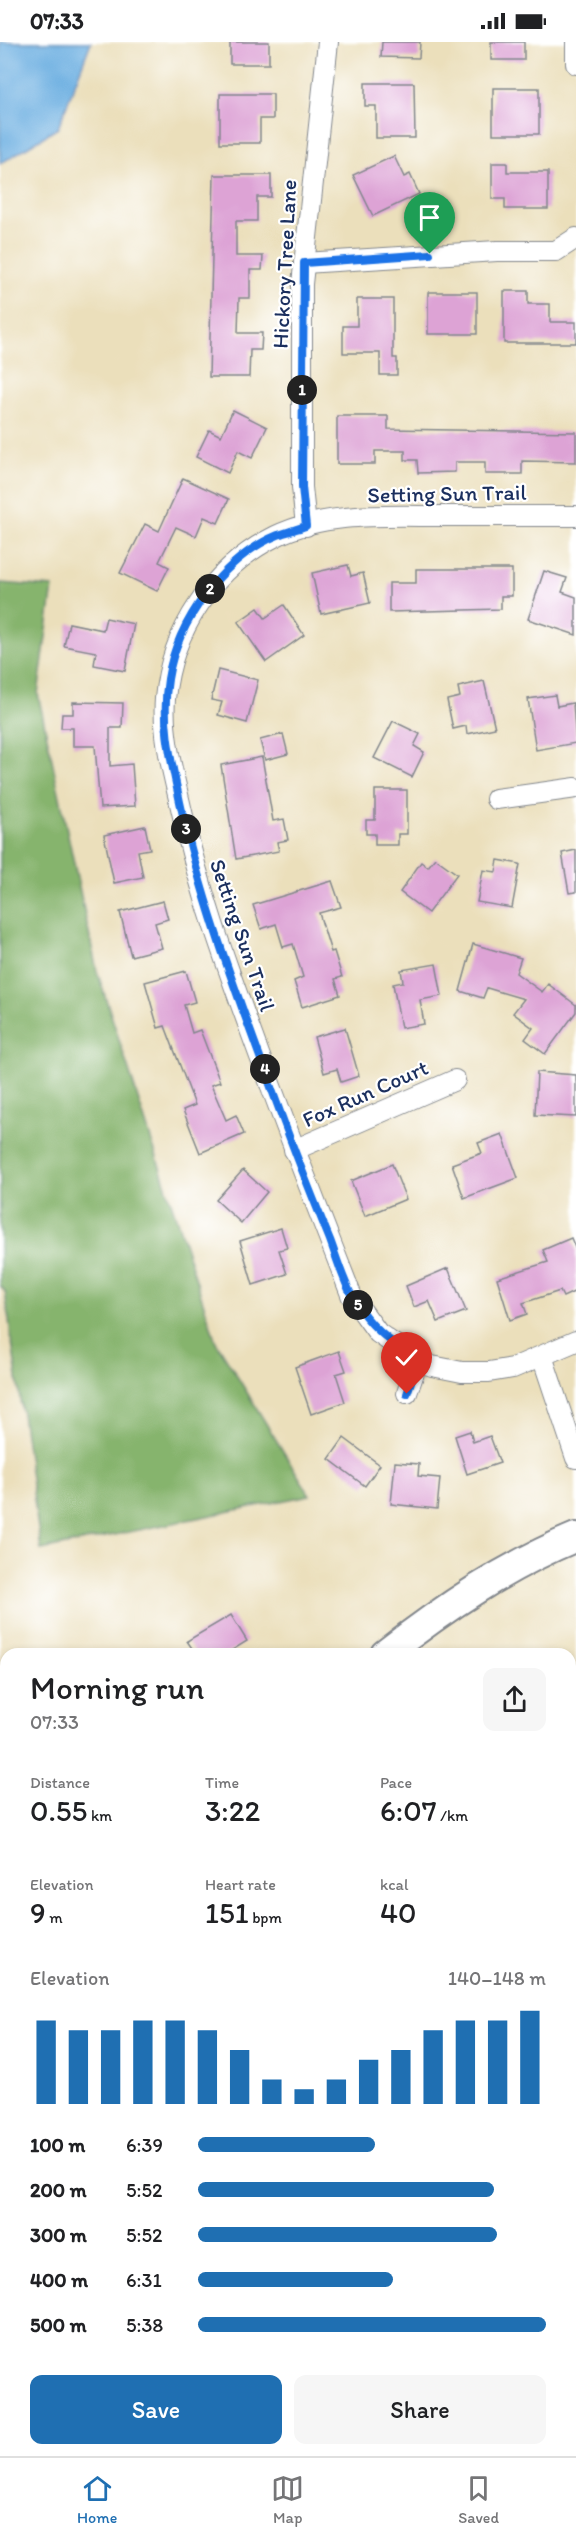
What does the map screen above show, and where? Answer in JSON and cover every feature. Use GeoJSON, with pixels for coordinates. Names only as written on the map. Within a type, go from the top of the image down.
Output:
{"type":"FeatureCollection","features":[{"type":"Feature","properties":{"kind":"main road"},"geometry":{"type":"LineString","coordinates":[[393,1648],[457,1601],[500,1575],[576,1537]]}},
{"type":"Feature","properties":{"kind":"street","name":"Hickory Tree Lane"},"geometry":{"type":"LineString","coordinates":[[306,526],[302,487],[304,263],[327,42]]}},
{"type":"Feature","properties":{"kind":"street"},"geometry":{"type":"LineString","coordinates":[[576,42],[576,64]]}},
{"type":"Feature","properties":{"kind":"street"},"geometry":{"type":"LineString","coordinates":[[304,263],[497,251],[556,251],[576,239]]}},
{"type":"Feature","properties":{"kind":"street","name":"Setting Sun Trail"},"geometry":{"type":"LineString","coordinates":[[576,516],[371,516],[333,520],[277,536],[253,550],[219,578],[201,600],[186,624],[176,647],[168,676],[165,702],[165,726],[172,767],[194,867],[218,942],[294,1150],[352,1297],[378,1333],[418,1361],[462,1372],[489,1372],[513,1368],[576,1341]]}},
{"type":"Feature","properties":{"kind":"street"},"geometry":{"type":"LineString","coordinates":[[496,799],[576,788]]}},
{"type":"Feature","properties":{"kind":"street","name":"Fox Run Court"},"geometry":{"type":"LineString","coordinates":[[294,1150],[455,1080]]}},
{"type":"Feature","properties":{"kind":"street"},"geometry":{"type":"LineString","coordinates":[[542,1356],[576,1458]]}},
{"type":"Feature","properties":{"kind":"street"},"geometry":{"type":"LineString","coordinates":[[407,1394],[418,1361]]}},
{"type":"Feature","properties":{"kind":"green space"},"geometry":{"type":"Polygon","coordinates":[[[0,583],[53,587],[38,694],[97,971],[216,1342],[310,1495],[41,1550],[5,1292],[0,1285],[0,583]]]}},
{"type":"Feature","properties":{"kind":"water"},"geometry":{"type":"Polygon","coordinates":[[[0,42],[91,42],[58,128],[0,164],[0,42]]]}},
{"type":"Feature","properties":{"kind":"building"},"geometry":{"type":"Polygon","coordinates":[[[230,42],[269,42],[269,64],[230,64],[230,42]]]}},
{"type":"Feature","properties":{"kind":"building"},"geometry":{"type":"Polygon","coordinates":[[[382,42],[420,42],[419,58],[381,57],[382,42]]]}},
{"type":"Feature","properties":{"kind":"building"},"geometry":{"type":"Polygon","coordinates":[[[491,42],[524,42],[524,60],[491,60],[491,42]]]}},
{"type":"Feature","properties":{"kind":"building"},"geometry":{"type":"Polygon","coordinates":[[[365,83],[414,83],[415,138],[376,138],[376,106],[365,106],[365,83]]]}},
{"type":"Feature","properties":{"kind":"building"},"geometry":{"type":"Polygon","coordinates":[[[493,88],[539,88],[539,134],[493,134],[493,88]]]}},
{"type":"Feature","properties":{"kind":"building"},"geometry":{"type":"Polygon","coordinates":[[[220,94],[273,94],[273,119],[260,119],[260,143],[220,143],[220,94]]]}},
{"type":"Feature","properties":{"kind":"building"},"geometry":{"type":"Polygon","coordinates":[[[394,156],[404,177],[410,174],[419,194],[373,216],[353,175],[394,156]]]}},
{"type":"Feature","properties":{"kind":"building"},"geometry":{"type":"Polygon","coordinates":[[[492,163],[507,163],[507,172],[548,172],[548,209],[505,209],[505,199],[492,199],[492,163]]]}},
{"type":"Feature","properties":{"kind":"building"},"geometry":{"type":"Polygon","coordinates":[[[214,175],[271,175],[271,197],[257,197],[257,221],[236,221],[236,256],[263,256],[262,270],[250,270],[250,298],[239,298],[238,333],[262,333],[261,350],[250,350],[249,377],[209,377],[214,175]]]}},
{"type":"Feature","properties":{"kind":"building"},"geometry":{"type":"Polygon","coordinates":[[[504,291],[528,291],[528,304],[550,304],[550,322],[576,322],[576,343],[504,343],[504,291]]]}},
{"type":"Feature","properties":{"kind":"building"},"geometry":{"type":"Polygon","coordinates":[[[428,292],[477,292],[477,334],[428,334],[428,292]]]}},
{"type":"Feature","properties":{"kind":"building"},"geometry":{"type":"Polygon","coordinates":[[[357,299],[393,299],[393,358],[397,358],[397,375],[380,375],[380,353],[343,353],[343,326],[357,326],[357,299]]]}},
{"type":"Feature","properties":{"kind":"building"},"geometry":{"type":"Polygon","coordinates":[[[233,410],[267,427],[252,458],[238,451],[228,473],[196,457],[209,430],[221,436],[233,410]]]}},
{"type":"Feature","properties":{"kind":"building"},"geometry":{"type":"Polygon","coordinates":[[[337,416],[388,416],[388,429],[576,432],[576,462],[522,461],[522,474],[485,474],[485,462],[455,462],[455,472],[418,473],[417,460],[405,460],[405,451],[375,451],[375,464],[337,464],[337,416]]]}},
{"type":"Feature","properties":{"kind":"building"},"geometry":{"type":"Polygon","coordinates":[[[183,478],[229,499],[218,523],[204,517],[196,536],[176,527],[159,562],[169,567],[157,591],[120,573],[145,524],[159,531],[183,478]]]}},
{"type":"Feature","properties":{"kind":"building"},"geometry":{"type":"Polygon","coordinates":[[[348,565],[351,576],[363,573],[370,603],[321,614],[312,573],[348,565]]]}},
{"type":"Feature","properties":{"kind":"building"},"geometry":{"type":"Polygon","coordinates":[[[416,569],[512,569],[512,596],[501,596],[501,609],[389,612],[389,583],[416,583],[416,569]]]}},
{"type":"Feature","properties":{"kind":"building"},"geometry":{"type":"Polygon","coordinates":[[[544,571],[567,578],[562,592],[576,597],[576,635],[528,619],[544,571]]]}},
{"type":"Feature","properties":{"kind":"building"},"geometry":{"type":"Polygon","coordinates":[[[284,605],[304,635],[266,662],[238,622],[258,608],[265,618],[284,605]]]}},
{"type":"Feature","properties":{"kind":"building"},"geometry":{"type":"Polygon","coordinates":[[[106,618],[134,624],[125,671],[94,665],[96,652],[64,646],[69,623],[103,630],[106,618]]]}},
{"type":"Feature","properties":{"kind":"building"},"geometry":{"type":"Polygon","coordinates":[[[218,670],[258,680],[247,723],[218,715],[222,702],[211,700],[218,670]]]}},
{"type":"Feature","properties":{"kind":"building"},"geometry":{"type":"Polygon","coordinates":[[[484,681],[495,728],[467,734],[466,726],[453,729],[447,700],[460,697],[458,687],[484,681]]]}},
{"type":"Feature","properties":{"kind":"building"},"geometry":{"type":"Polygon","coordinates":[[[555,695],[557,706],[573,703],[576,743],[536,750],[528,699],[555,695]]]}},
{"type":"Feature","properties":{"kind":"building"},"geometry":{"type":"Polygon","coordinates":[[[73,702],[123,703],[122,728],[110,728],[110,766],[132,764],[135,806],[100,808],[95,746],[73,746],[73,728],[61,728],[62,714],[73,714],[73,702]]]}},
{"type":"Feature","properties":{"kind":"building"},"geometry":{"type":"Polygon","coordinates":[[[393,721],[420,734],[414,746],[424,752],[412,777],[374,758],[393,721]]]}},
{"type":"Feature","properties":{"kind":"building"},"geometry":{"type":"Polygon","coordinates":[[[283,734],[288,754],[265,760],[260,740],[283,734]]]}},
{"type":"Feature","properties":{"kind":"building"},"geometry":{"type":"Polygon","coordinates":[[[262,757],[273,821],[284,819],[288,840],[277,842],[279,851],[236,859],[221,765],[262,757]]]}},
{"type":"Feature","properties":{"kind":"building"},"geometry":{"type":"Polygon","coordinates":[[[375,790],[407,790],[407,834],[398,834],[398,845],[375,845],[375,834],[366,834],[366,820],[375,820],[375,790]]]}},
{"type":"Feature","properties":{"kind":"building"},"geometry":{"type":"Polygon","coordinates":[[[145,826],[150,849],[138,851],[143,877],[114,883],[104,835],[145,826]]]}},
{"type":"Feature","properties":{"kind":"building"},"geometry":{"type":"Polygon","coordinates":[[[576,850],[576,892],[569,893],[562,853],[576,850]]]}},
{"type":"Feature","properties":{"kind":"building"},"geometry":{"type":"Polygon","coordinates":[[[435,858],[457,874],[428,913],[400,892],[421,862],[428,867],[435,858]]]}},
{"type":"Feature","properties":{"kind":"building"},"geometry":{"type":"Polygon","coordinates":[[[498,860],[520,864],[512,908],[477,902],[483,870],[496,872],[498,860]]]}},
{"type":"Feature","properties":{"kind":"building"},"geometry":{"type":"Polygon","coordinates":[[[332,881],[341,907],[319,913],[331,952],[334,951],[342,977],[335,979],[340,995],[302,1007],[294,981],[303,977],[293,944],[283,947],[276,924],[261,929],[253,905],[332,881]]]}},
{"type":"Feature","properties":{"kind":"building"},"geometry":{"type":"Polygon","coordinates":[[[163,901],[168,919],[155,923],[162,948],[131,956],[120,912],[163,901]]]}},
{"type":"Feature","properties":{"kind":"building"},"geometry":{"type":"Polygon","coordinates":[[[473,944],[521,958],[516,973],[542,992],[548,984],[576,1005],[576,1012],[545,1054],[525,1039],[533,1028],[513,1013],[524,999],[487,988],[483,998],[460,991],[473,944]]]}},
{"type":"Feature","properties":{"kind":"building"},"geometry":{"type":"Polygon","coordinates":[[[436,964],[442,996],[420,1000],[424,1024],[401,1028],[393,984],[403,982],[401,970],[436,964]]]}},
{"type":"Feature","properties":{"kind":"building"},"geometry":{"type":"Polygon","coordinates":[[[186,971],[195,1002],[184,1005],[192,1033],[200,1030],[220,1082],[211,1085],[226,1120],[236,1115],[244,1134],[200,1153],[183,1110],[195,1105],[165,1026],[158,1028],[145,982],[186,971]]]}},
{"type":"Feature","properties":{"kind":"building"},"geometry":{"type":"Polygon","coordinates":[[[345,1028],[359,1076],[341,1082],[337,1069],[324,1073],[314,1037],[345,1028]]]}},
{"type":"Feature","properties":{"kind":"building"},"geometry":{"type":"Polygon","coordinates":[[[537,1072],[576,1075],[576,1117],[535,1115],[537,1072]]]}},
{"type":"Feature","properties":{"kind":"building"},"geometry":{"type":"Polygon","coordinates":[[[502,1134],[518,1178],[464,1198],[452,1164],[482,1153],[478,1143],[502,1134]]]}},
{"type":"Feature","properties":{"kind":"building"},"geometry":{"type":"Polygon","coordinates":[[[392,1164],[406,1199],[365,1216],[351,1181],[392,1164]]]}},
{"type":"Feature","properties":{"kind":"building"},"geometry":{"type":"Polygon","coordinates":[[[243,1170],[267,1192],[241,1223],[216,1200],[243,1170]]]}},
{"type":"Feature","properties":{"kind":"building"},"geometry":{"type":"Polygon","coordinates":[[[281,1228],[287,1248],[279,1250],[287,1274],[253,1285],[240,1241],[281,1228]]]}},
{"type":"Feature","properties":{"kind":"building"},"geometry":{"type":"Polygon","coordinates":[[[571,1238],[576,1250],[576,1291],[563,1297],[560,1291],[523,1303],[527,1314],[510,1320],[497,1278],[548,1262],[543,1250],[571,1238]]]}},
{"type":"Feature","properties":{"kind":"building"},"geometry":{"type":"Polygon","coordinates":[[[448,1268],[466,1311],[438,1322],[429,1301],[414,1307],[406,1286],[448,1268]]]}},
{"type":"Feature","properties":{"kind":"building"},"geometry":{"type":"Polygon","coordinates":[[[339,1351],[346,1371],[336,1374],[345,1402],[311,1414],[295,1367],[339,1351]]]}},
{"type":"Feature","properties":{"kind":"building"},"geometry":{"type":"Polygon","coordinates":[[[470,1431],[473,1442],[490,1436],[500,1463],[467,1474],[455,1436],[470,1431]]]}},
{"type":"Feature","properties":{"kind":"building"},"geometry":{"type":"Polygon","coordinates":[[[344,1438],[380,1465],[365,1486],[329,1459],[344,1438]]]}},
{"type":"Feature","properties":{"kind":"building"},"geometry":{"type":"Polygon","coordinates":[[[395,1462],[419,1464],[418,1476],[440,1478],[437,1509],[391,1504],[395,1462]]]}},
{"type":"Feature","properties":{"kind":"building"},"geometry":{"type":"Polygon","coordinates":[[[231,1615],[247,1641],[236,1648],[192,1648],[187,1641],[231,1615]]]}},
{"type":"Feature","properties":{"kind":"route"},"geometry":{"type":"LineString","coordinates":[[407,1394],[418,1361],[378,1333],[352,1297],[294,1150],[218,942],[194,867],[172,767],[165,726],[165,702],[168,676],[176,647],[186,624],[201,600],[219,578],[238,561],[277,536],[306,526],[302,487],[302,284],[304,263],[430,254]]}}]}
